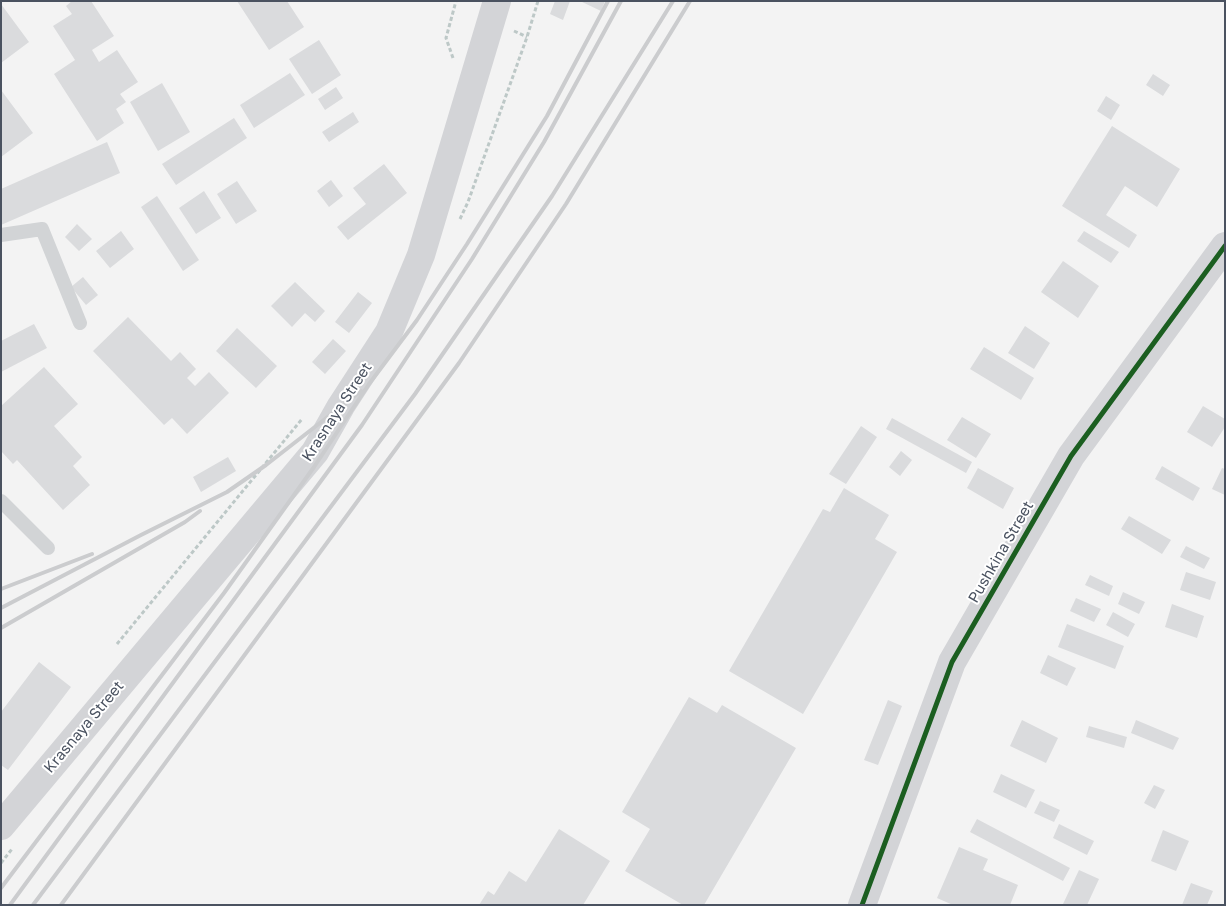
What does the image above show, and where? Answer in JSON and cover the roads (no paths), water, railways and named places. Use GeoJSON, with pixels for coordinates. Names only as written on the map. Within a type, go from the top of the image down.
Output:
{"type":"FeatureCollection","features":[{"type":"Feature","properties":{"kind":"main road","name":"Krasnaya Street"},"geometry":{"type":"LineString","coordinates":[[1,826],[315,452],[341,406],[388,332],[421,255],[497,1]]}},
{"type":"Feature","properties":{"kind":"main road","name":"Pushkina Street"},"geometry":{"type":"LineString","coordinates":[[862,905],[952,662],[1071,456],[1225,246]]}},
{"type":"Feature","properties":{"kind":"lane"},"geometry":{"type":"LineString","coordinates":[[1,235],[42,229],[80,323]]}},
{"type":"Feature","properties":{"kind":"lane"},"geometry":{"type":"LineString","coordinates":[[1,501],[48,548]]}},
{"type":"Feature","properties":{"kind":"railway"},"geometry":{"type":"LineString","coordinates":[[1,888],[224,593],[314,467],[369,384],[417,320],[547,116],[608,1]]}},
{"type":"Feature","properties":{"kind":"railway"},"geometry":{"type":"LineString","coordinates":[[10,905],[362,425],[472,259],[544,142],[621,1]]}},
{"type":"Feature","properties":{"kind":"railway"},"geometry":{"type":"LineString","coordinates":[[33,905],[415,394],[552,196],[673,1]]}},
{"type":"Feature","properties":{"kind":"railway"},"geometry":{"type":"LineString","coordinates":[[61,905],[459,363],[566,204],[690,1]]}},
{"type":"Feature","properties":{"kind":"railway"},"geometry":{"type":"LineString","coordinates":[[1,608],[227,492],[266,465],[361,391]]}},
{"type":"Feature","properties":{"kind":"railway"},"geometry":{"type":"LineString","coordinates":[[1,628],[185,522],[200,511]]}},
{"type":"Feature","properties":{"kind":"railway"},"geometry":{"type":"LineString","coordinates":[[1,589],[92,554]]}}]}
